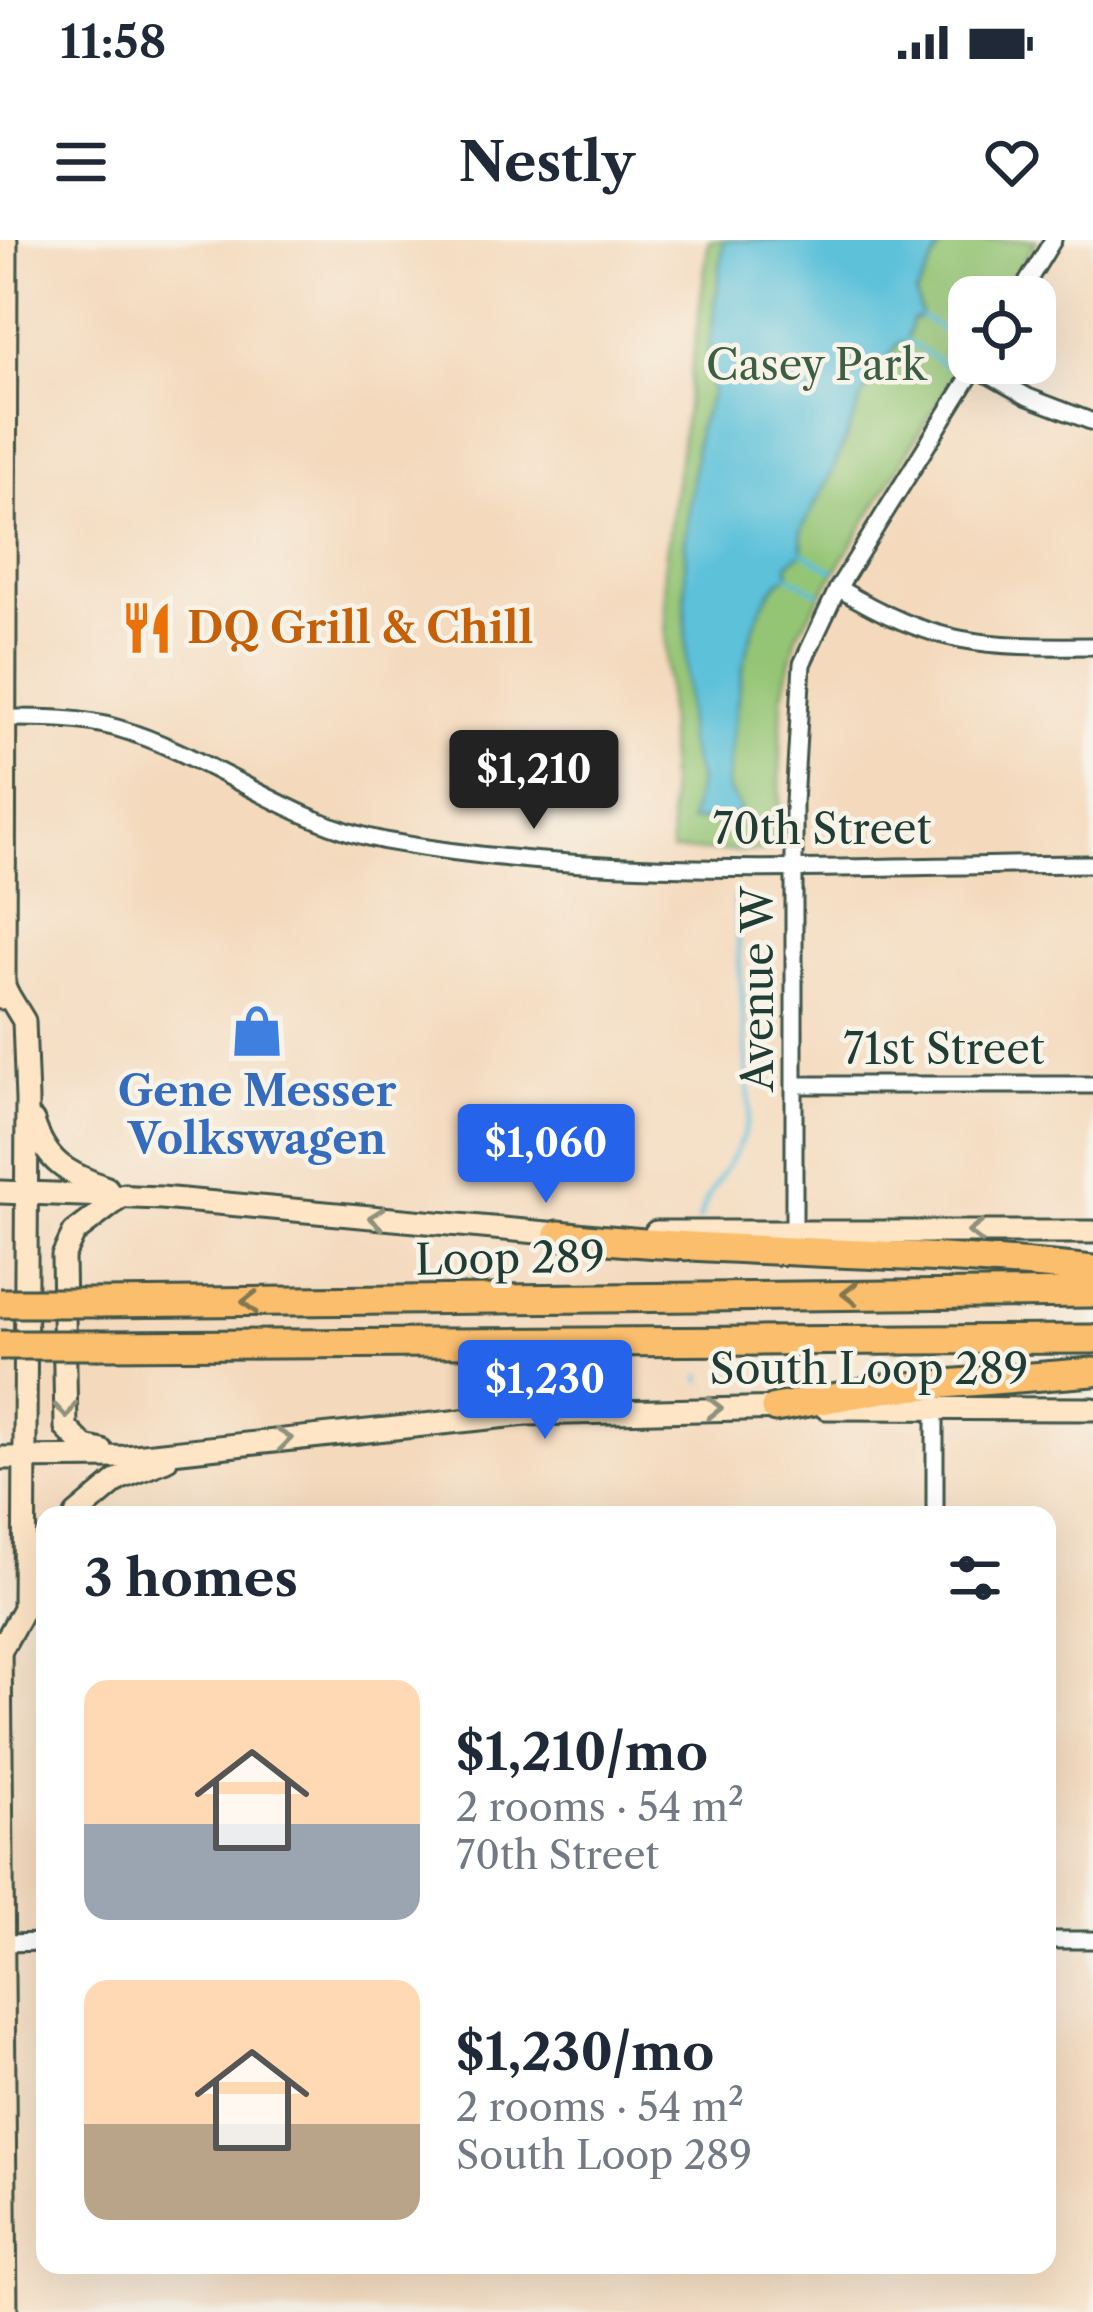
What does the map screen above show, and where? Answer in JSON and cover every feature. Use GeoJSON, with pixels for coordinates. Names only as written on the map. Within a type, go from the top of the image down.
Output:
{"type":"FeatureCollection","features":[{"type":"Feature","properties":{"kind":"highway"},"geometry":{"type":"LineString","coordinates":[[558,1235],[678,1249],[953,1257],[1093,1270]]}},
{"type":"Feature","properties":{"kind":"highway","name":"Loop 289"},"geometry":{"type":"LineString","coordinates":[[0,1303],[1093,1293]]}},
{"type":"Feature","properties":{"kind":"highway","name":"Loop 289"},"geometry":{"type":"LineString","coordinates":[[0,1345],[1093,1339]]}},
{"type":"Feature","properties":{"kind":"highway"},"geometry":{"type":"LineString","coordinates":[[775,1408],[883,1389],[1093,1372]]}},
{"type":"Feature","properties":{"kind":"main road"},"geometry":{"type":"LineString","coordinates":[[5,240],[2,993],[24,1021],[27,1100],[24,1608]]}},
{"type":"Feature","properties":{"kind":"main road"},"geometry":{"type":"LineString","coordinates":[[27,1100],[45,1154],[56,1166],[124,1195]]}},
{"type":"Feature","properties":{"kind":"main road"},"geometry":{"type":"LineString","coordinates":[[0,1192],[124,1195],[558,1235],[1093,1232]]}},
{"type":"Feature","properties":{"kind":"main road"},"geometry":{"type":"LineString","coordinates":[[124,1195],[74,1233],[63,1256],[63,1313],[66,1428],[85,1447],[125,1457]]}},
{"type":"Feature","properties":{"kind":"main road","name":"South Loop 289"},"geometry":{"type":"LineString","coordinates":[[0,1458],[125,1457],[526,1414],[1093,1408]]}},
{"type":"Feature","properties":{"kind":"main road"},"geometry":{"type":"LineString","coordinates":[[86,1506],[118,1479],[204,1446]]}},
{"type":"Feature","properties":{"kind":"main road"},"geometry":{"type":"LineString","coordinates":[[6,2312],[1,1645],[36,1581]]}},
{"type":"Feature","properties":{"kind":"street"},"geometry":{"type":"LineString","coordinates":[[1031,276],[1053,240]]}},
{"type":"Feature","properties":{"kind":"street","name":"Avenue W"},"geometry":{"type":"LineString","coordinates":[[794,1232],[794,865],[802,664],[838,588],[965,384]]}},
{"type":"Feature","properties":{"kind":"street"},"geometry":{"type":"LineString","coordinates":[[1007,384],[1093,422]]}},
{"type":"Feature","properties":{"kind":"street"},"geometry":{"type":"LineString","coordinates":[[838,588],[904,625],[957,642],[1093,646]]}},
{"type":"Feature","properties":{"kind":"street","name":"70th Street"},"geometry":{"type":"LineString","coordinates":[[2,718],[63,719],[119,729],[310,816],[379,840],[582,862],[1093,864]]}},
{"type":"Feature","properties":{"kind":"street","name":"71st Street"},"geometry":{"type":"LineString","coordinates":[[795,1085],[1093,1085]]}},
{"type":"Feature","properties":{"kind":"street"},"geometry":{"type":"LineString","coordinates":[[935,1408],[935,1506]]}},
{"type":"Feature","properties":{"kind":"street"},"geometry":{"type":"LineString","coordinates":[[1056,1940],[1093,1940]]}},
{"type":"Feature","properties":{"kind":"street"},"geometry":{"type":"LineString","coordinates":[[5,1942],[36,1942]]}},
{"type":"Feature","properties":{"kind":"green space","name":"Casey Park"},"geometry":{"type":"Polygon","coordinates":[[[709,240],[1037,240],[1015,276],[948,276],[949,384],[797,635],[782,698],[779,837],[763,851],[671,851],[664,570],[709,240]]]}},
{"type":"Feature","properties":{"kind":"water"},"geometry":{"type":"Polygon","coordinates":[[[724,240],[944,240],[916,295],[922,317],[912,320],[907,341],[898,344],[864,393],[832,473],[801,531],[803,553],[788,563],[789,576],[773,589],[760,611],[742,672],[732,739],[727,789],[740,808],[737,816],[690,822],[699,781],[687,740],[685,542],[698,429],[712,393],[708,357],[724,240]]]}},
{"type":"Feature","properties":{"kind":"waterway"},"geometry":{"type":"LineString","coordinates":[[922,317],[948,334]]}},
{"type":"Feature","properties":{"kind":"waterway"},"geometry":{"type":"LineString","coordinates":[[907,341],[948,367]]}},
{"type":"Feature","properties":{"kind":"waterway"},"geometry":{"type":"LineString","coordinates":[[803,553],[833,570]]}},
{"type":"Feature","properties":{"kind":"waterway"},"geometry":{"type":"LineString","coordinates":[[789,576],[819,593]]}},
{"type":"Feature","properties":{"kind":"waterway"},"geometry":{"type":"LineString","coordinates":[[699,1220],[740,1143],[750,1111],[735,897]]}},
{"type":"Feature","properties":{"kind":"waterway"},"geometry":{"type":"LineString","coordinates":[[701,1376],[701,1381]]}},
{"type":"Feature","properties":{"kind":"place","name":"DQ Grill & Chill"},"geometry":{"type":"Point","coordinates":[147,628]}},
{"type":"Feature","properties":{"kind":"place","name":"Gene Messer Volkswagen"},"geometry":{"type":"Point","coordinates":[257,1031]}}]}
